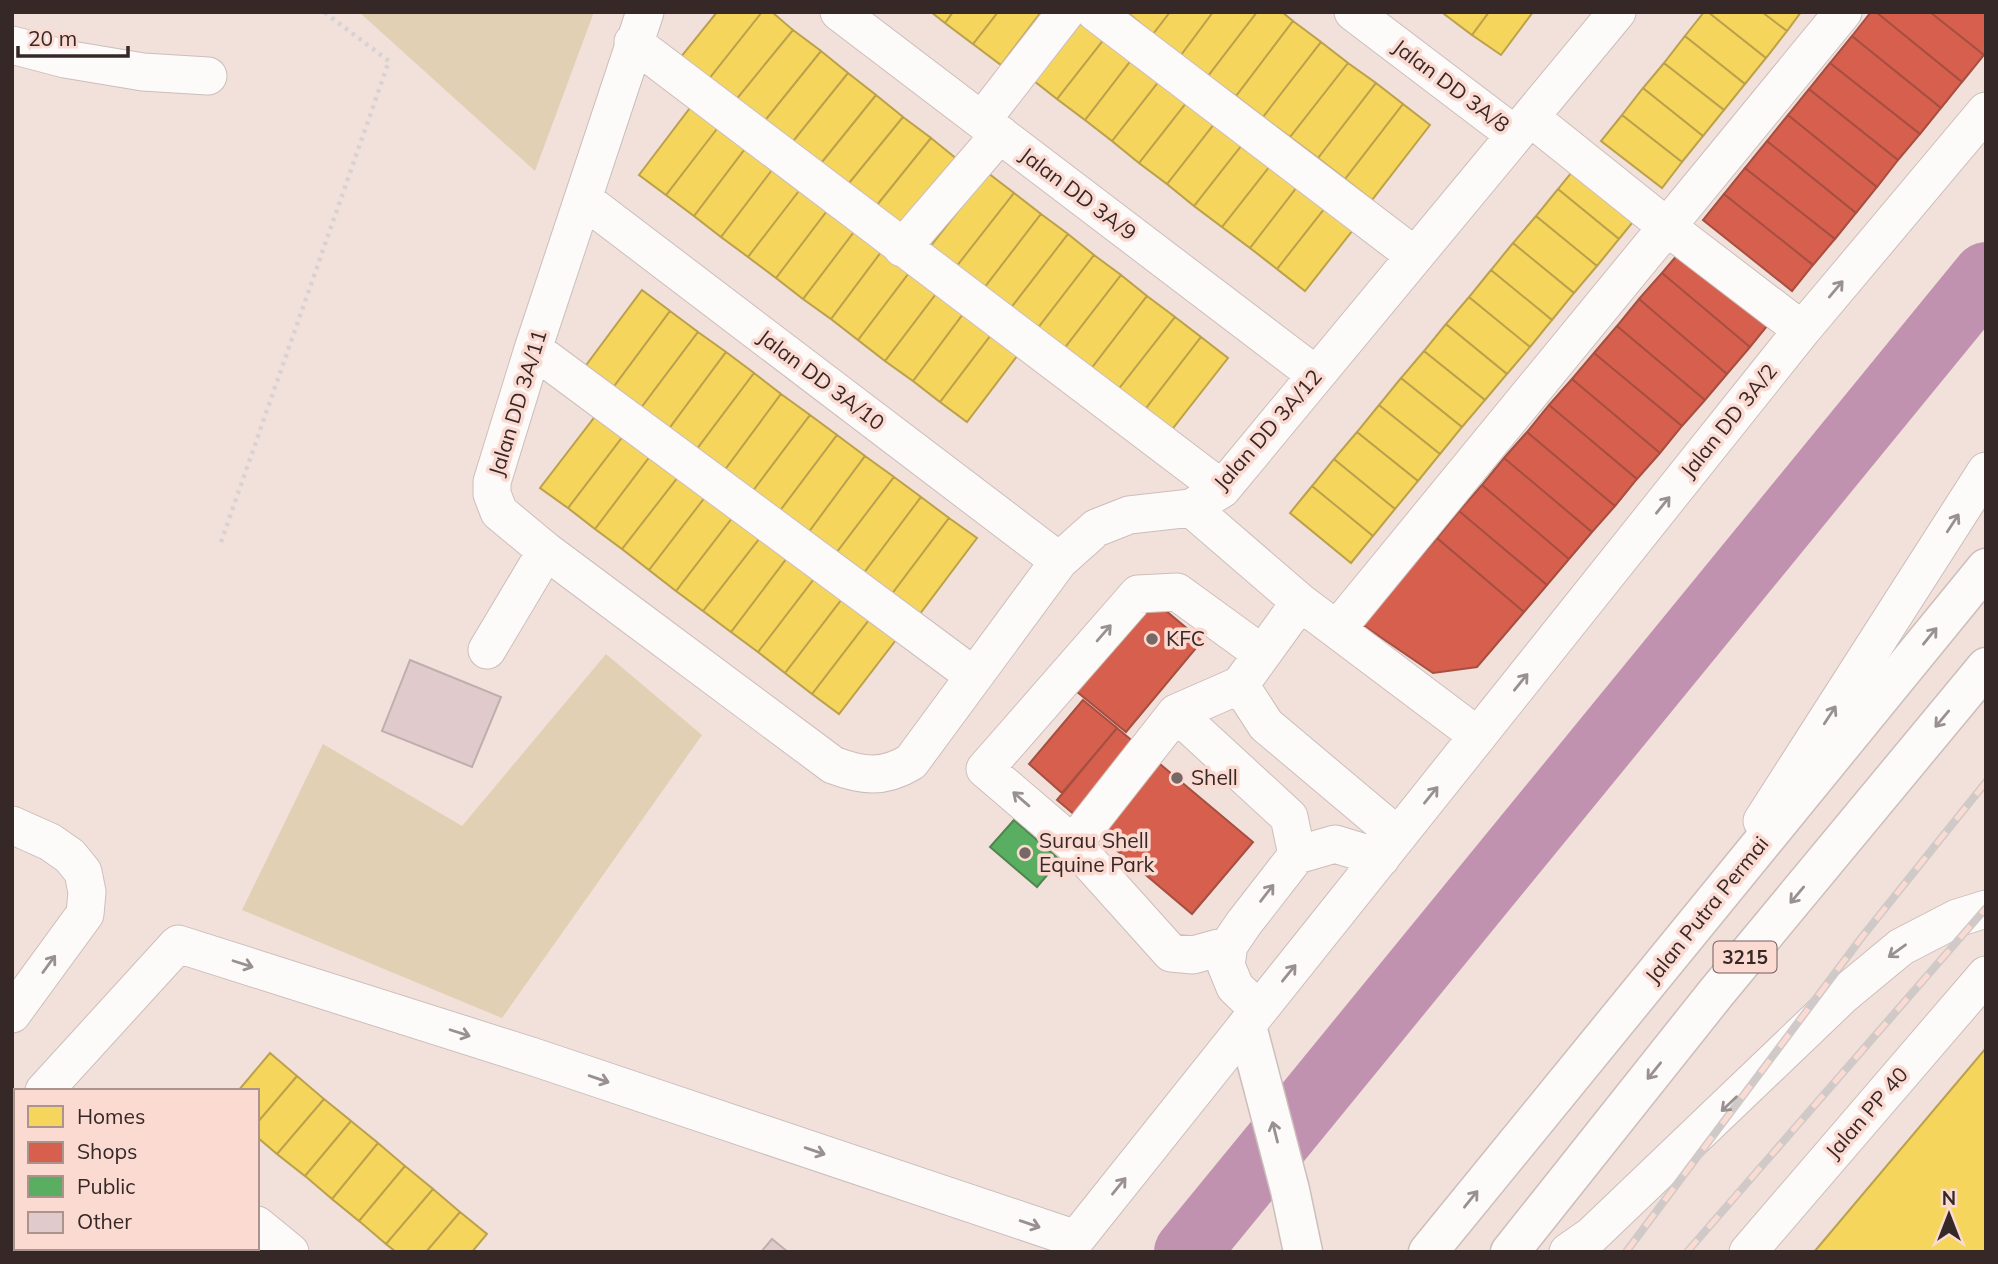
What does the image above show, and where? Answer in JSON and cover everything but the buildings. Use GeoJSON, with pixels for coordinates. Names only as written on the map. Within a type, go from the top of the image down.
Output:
{"type":"FeatureCollection","features":[{"type":"Feature","properties":{"kind":"main road","name":"Jalan Putra Permai"},"geometry":{"type":"LineString","coordinates":[[1428,1252],[1986,568]]}},
{"type":"Feature","properties":{"kind":"main road","name":"3215"},"geometry":{"type":"LineString","coordinates":[[1510,1252],[1716,993],[1986,667]]}},
{"type":"Feature","properties":{"kind":"main road"},"geometry":{"type":"LineString","coordinates":[[1253,1018],[1260,1073],[1303,1252]]}},
{"type":"Feature","properties":{"kind":"street","name":"Jalan DD 3A/9"},"geometry":{"type":"LineString","coordinates":[[839,12],[1316,375]]}},
{"type":"Feature","properties":{"kind":"street"},"geometry":{"type":"LineString","coordinates":[[902,248],[991,127],[1066,12]]}},
{"type":"Feature","properties":{"kind":"street"},"geometry":{"type":"LineString","coordinates":[[1096,12],[1415,256]]}},
{"type":"Feature","properties":{"kind":"street","name":"Jalan DD 3A/8"},"geometry":{"type":"LineString","coordinates":[[1353,12],[1666,226],[1802,330]]}},
{"type":"Feature","properties":{"kind":"street"},"geometry":{"type":"LineString","coordinates":[[1337,629],[1843,12]]}},
{"type":"Feature","properties":{"kind":"street","name":"Jalan DD 3A/12"},"geometry":{"type":"LineString","coordinates":[[876,774],[895,771],[911,762],[1059,561],[1096,528],[1129,515],[1191,508],[1222,489],[1523,126],[1608,15]]}},
{"type":"Feature","properties":{"kind":"street"},"geometry":{"type":"LineString","coordinates":[[639,27],[902,248],[1222,489]]}},
{"type":"Feature","properties":{"kind":"street","name":"Jalan DD 3A/11"},"geometry":{"type":"LineString","coordinates":[[639,27],[533,349],[492,482],[492,494],[499,512],[546,551],[832,765],[853,773],[876,774]]}},
{"type":"Feature","properties":{"kind":"street"},"geometry":{"type":"LineString","coordinates":[[12,45],[65,59],[143,72],[208,76]]}},
{"type":"Feature","properties":{"kind":"street","name":"Jalan DD 3A/2"},"geometry":{"type":"LineString","coordinates":[[46,1089],[178,944],[534,1057],[1076,1239],[1802,330],[1986,111]]}},
{"type":"Feature","properties":{"kind":"street","name":"Jalan DD 3A/10"},"geometry":{"type":"LineString","coordinates":[[583,199],[1059,561]]}},
{"type":"Feature","properties":{"kind":"street"},"geometry":{"type":"LineString","coordinates":[[533,349],[974,676]]}},
{"type":"Feature","properties":{"kind":"street"},"geometry":{"type":"LineString","coordinates":[[1701,917],[1986,471]]}},
{"type":"Feature","properties":{"kind":"street"},"geometry":{"type":"LineString","coordinates":[[1191,508],[1300,602],[1478,736]]}},
{"type":"Feature","properties":{"kind":"street"},"geometry":{"type":"LineString","coordinates":[[487,650],[546,551]]}},
{"type":"Feature","properties":{"kind":"street"},"geometry":{"type":"LineString","coordinates":[[1229,946],[1193,955],[1171,953],[1073,844],[985,769],[1138,594],[1177,592],[1261,653]]}},
{"type":"Feature","properties":{"kind":"street"},"geometry":{"type":"LineString","coordinates":[[1073,844],[1176,713],[1240,685],[1300,602]]}},
{"type":"Feature","properties":{"kind":"street"},"geometry":{"type":"LineString","coordinates":[[1240,685],[1266,725],[1389,847]]}},
{"type":"Feature","properties":{"kind":"street"},"geometry":{"type":"LineString","coordinates":[[1176,713],[1289,817],[1297,855]]}},
{"type":"Feature","properties":{"kind":"street"},"geometry":{"type":"LineString","coordinates":[[12,825],[50,842],[69,856],[83,872],[88,892],[85,914],[12,1014]]}},
{"type":"Feature","properties":{"kind":"street"},"geometry":{"type":"LineString","coordinates":[[1253,1018],[1226,965],[1229,946],[1297,855],[1335,844],[1389,847]]}},
{"type":"Feature","properties":{"kind":"street"},"geometry":{"type":"LineString","coordinates":[[1569,1252],[1591,1236],[1843,995],[1901,947],[1976,914]]}},
{"type":"Feature","properties":{"kind":"street","name":"Jalan PP 40"},"geometry":{"type":"LineString","coordinates":[[1748,1252],[1986,975]]}},
{"type":"Feature","properties":{"kind":"street"},"geometry":{"type":"LineString","coordinates":[[259,1227],[290,1252]]}},
{"type":"Feature","properties":{"kind":"path"},"geometry":{"type":"LineString","coordinates":[[220,542],[389,61],[324,12]]}},
{"type":"Feature","properties":{"kind":"shaded area"},"geometry":{"type":"Polygon","coordinates":[[[359,12],[594,12],[535,171],[359,12]]]}},
{"type":"Feature","properties":{"kind":"shaded area"},"geometry":{"type":"Polygon","coordinates":[[[606,654],[702,735],[502,1018],[242,910],[323,744],[462,826],[606,654]]]}},
{"type":"Feature","properties":{"kind":"waterway"},"geometry":{"type":"LineString","coordinates":[[1187,1252],[1986,275]]}},
{"type":"Feature","properties":{"kind":"railway"},"geometry":{"type":"LineString","coordinates":[[1626,1252],[1862,937],[1986,782]]}},
{"type":"Feature","properties":{"kind":"railway"},"geometry":{"type":"LineString","coordinates":[[1687,1252],[1986,908]]}},
{"type":"Feature","properties":{"kind":"place","name":"KFC"},"geometry":{"type":"Point","coordinates":[1152,639]}},
{"type":"Feature","properties":{"kind":"place","name":"Shell"},"geometry":{"type":"Point","coordinates":[1177,778]}},
{"type":"Feature","properties":{"kind":"place","name":"Surau Shell Equine Park"},"geometry":{"type":"Point","coordinates":[1025,853]}}]}
